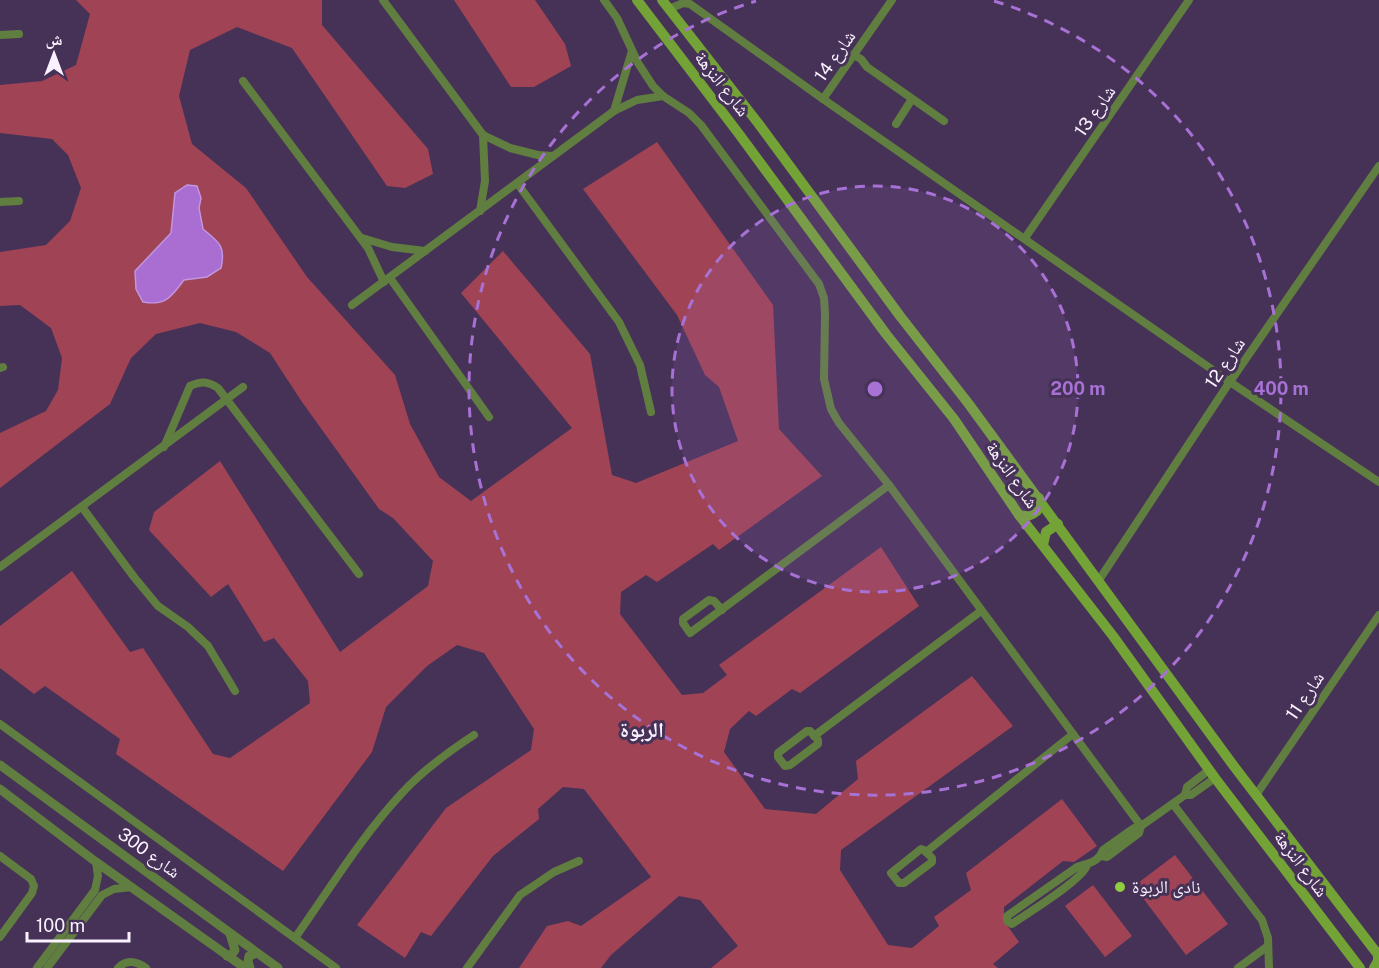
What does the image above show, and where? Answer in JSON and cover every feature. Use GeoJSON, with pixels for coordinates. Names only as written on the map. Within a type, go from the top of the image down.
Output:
{"type":"FeatureCollection","features":[{"type":"Feature","properties":{"kind":"main road","name":"شارع النزهة"},"geometry":{"type":"LineString","coordinates":[[637,0],[879,324],[954,419],[1019,515],[1113,636],[1212,774],[1360,968]]}},
{"type":"Feature","properties":{"kind":"main road","name":"شارع النزهة"},"geometry":{"type":"LineString","coordinates":[[665,5],[758,123],[894,308],[1039,498],[1256,795],[1378,955]]}},
{"type":"Feature","properties":{"kind":"main road"},"geometry":{"type":"LineString","coordinates":[[666,39],[675,38],[681,32],[682,27]]}},
{"type":"Feature","properties":{"kind":"main road"},"geometry":{"type":"LineString","coordinates":[[686,64],[693,53],[702,53]]}},
{"type":"Feature","properties":{"kind":"main road"},"geometry":{"type":"LineString","coordinates":[[1019,515],[1032,515],[1037,511],[1039,498]]}},
{"type":"Feature","properties":{"kind":"main road"},"geometry":{"type":"LineString","coordinates":[[1043,545],[1046,532],[1058,524]]}},
{"type":"Feature","properties":{"kind":"main road"},"geometry":{"type":"LineString","coordinates":[[1374,968],[1378,955]]}},
{"type":"Feature","properties":{"kind":"street"},"geometry":{"type":"LineString","coordinates":[[383,0],[483,135],[517,150],[553,156]]}},
{"type":"Feature","properties":{"kind":"street"},"geometry":{"type":"LineString","coordinates":[[604,0],[617,18],[645,75],[663,96],[689,112],[701,125],[819,284],[824,298],[825,314],[824,379],[831,409],[839,423],[889,484],[1141,826]]}},
{"type":"Feature","properties":{"kind":"street","name":"شارع 14"},"geometry":{"type":"LineString","coordinates":[[823,99],[892,0]]}},
{"type":"Feature","properties":{"kind":"street","name":"شارع 13"},"geometry":{"type":"LineString","coordinates":[[1025,238],[1189,0]]}},
{"type":"Feature","properties":{"kind":"street"},"geometry":{"type":"LineString","coordinates":[[665,5],[690,4],[1230,382],[1379,482]]}},
{"type":"Feature","properties":{"kind":"street"},"geometry":{"type":"LineString","coordinates":[[0,35],[19,34]]}},
{"type":"Feature","properties":{"kind":"street"},"geometry":{"type":"LineString","coordinates":[[614,111],[632,51]]}},
{"type":"Feature","properties":{"kind":"street"},"geometry":{"type":"LineString","coordinates":[[851,59],[856,67],[867,68],[944,121]]}},
{"type":"Feature","properties":{"kind":"street"},"geometry":{"type":"LineString","coordinates":[[243,81],[361,238],[387,280],[489,417]]}},
{"type":"Feature","properties":{"kind":"street"},"geometry":{"type":"LineString","coordinates":[[352,305],[614,111],[637,100],[663,96]]}},
{"type":"Feature","properties":{"kind":"street"},"geometry":{"type":"LineString","coordinates":[[896,124],[912,99]]}},
{"type":"Feature","properties":{"kind":"street"},"geometry":{"type":"LineString","coordinates":[[480,211],[485,165],[483,135]]}},
{"type":"Feature","properties":{"kind":"street","name":"شارع 12"},"geometry":{"type":"LineString","coordinates":[[1099,580],[1230,382],[1379,166]]}},
{"type":"Feature","properties":{"kind":"street"},"geometry":{"type":"LineString","coordinates":[[517,183],[619,322],[640,365],[651,412]]}},
{"type":"Feature","properties":{"kind":"street"},"geometry":{"type":"LineString","coordinates":[[0,202],[19,201]]}},
{"type":"Feature","properties":{"kind":"street"},"geometry":{"type":"LineString","coordinates":[[361,238],[392,247],[425,251]]}},
{"type":"Feature","properties":{"kind":"street"},"geometry":{"type":"LineString","coordinates":[[164,447],[190,386],[199,382],[209,382],[218,388],[227,399],[359,574]]}},
{"type":"Feature","properties":{"kind":"street"},"geometry":{"type":"LineString","coordinates":[[0,567],[243,387]]}},
{"type":"Feature","properties":{"kind":"street"},"geometry":{"type":"LineString","coordinates":[[722,610],[714,601],[709,600],[682,621],[690,633],[722,610],[889,484]]}},
{"type":"Feature","properties":{"kind":"street"},"geometry":{"type":"LineString","coordinates":[[82,507],[158,606],[188,627],[208,646],[235,691]]}},
{"type":"Feature","properties":{"kind":"street"},"geometry":{"type":"LineString","coordinates":[[814,735],[981,611]]}},
{"type":"Feature","properties":{"kind":"street","name":"شارع 11"},"geometry":{"type":"LineString","coordinates":[[1256,795],[1379,615]]}},
{"type":"Feature","properties":{"kind":"street"},"geometry":{"type":"LineString","coordinates":[[0,724],[336,968]]}},
{"type":"Feature","properties":{"kind":"street"},"geometry":{"type":"LineString","coordinates":[[810,731],[814,735],[818,744],[790,765],[785,766],[778,757],[778,753],[804,732],[810,731]]}},
{"type":"Feature","properties":{"kind":"street"},"geometry":{"type":"LineString","coordinates":[[926,852],[1073,734]]}},
{"type":"Feature","properties":{"kind":"street"},"geometry":{"type":"LineString","coordinates":[[295,938],[383,815],[403,792],[425,771],[474,735]]}},
{"type":"Feature","properties":{"kind":"street","name":"شارع 300"},"geometry":{"type":"LineString","coordinates":[[0,765],[278,968]]}},
{"type":"Feature","properties":{"kind":"street"},"geometry":{"type":"LineString","coordinates":[[1087,865],[1082,874],[1046,901],[1012,924],[1007,921],[1007,916],[1077,867],[1087,865],[1101,856],[1107,857],[1139,833],[1141,826],[1185,795],[1187,787],[1212,774]]}},
{"type":"Feature","properties":{"kind":"street","name":"شارع 300"},"geometry":{"type":"LineString","coordinates":[[0,789],[96,862],[245,968]]}},
{"type":"Feature","properties":{"kind":"street"},"geometry":{"type":"LineString","coordinates":[[1173,804],[1262,920],[1266,929],[1269,968]]}},
{"type":"Feature","properties":{"kind":"street"},"geometry":{"type":"LineString","coordinates":[[921,849],[926,852],[932,858],[932,862],[904,883],[898,883],[892,875],[894,870],[921,849]]}},
{"type":"Feature","properties":{"kind":"street"},"geometry":{"type":"LineString","coordinates":[[0,856],[31,879],[34,886],[0,937]]}},
{"type":"Feature","properties":{"kind":"street"},"geometry":{"type":"LineString","coordinates":[[467,968],[520,895],[554,872],[579,861]]}},
{"type":"Feature","properties":{"kind":"street"},"geometry":{"type":"LineString","coordinates":[[37,968],[91,896],[97,883],[96,862]]}},
{"type":"Feature","properties":{"kind":"street"},"geometry":{"type":"LineString","coordinates":[[97,883],[104,886],[108,892]]}},
{"type":"Feature","properties":{"kind":"street"},"geometry":{"type":"LineString","coordinates":[[47,968],[98,899],[108,892],[123,887],[132,887]]}},
{"type":"Feature","properties":{"kind":"street"},"geometry":{"type":"LineString","coordinates":[[1040,893],[1046,901]]}},
{"type":"Feature","properties":{"kind":"street"},"geometry":{"type":"LineString","coordinates":[[0,920],[8,926]]}},
{"type":"Feature","properties":{"kind":"street"},"geometry":{"type":"LineString","coordinates":[[227,956],[235,950],[230,934]]}},
{"type":"Feature","properties":{"kind":"street"},"geometry":{"type":"LineString","coordinates":[[1238,968],[1268,946]]}},
{"type":"Feature","properties":{"kind":"street"},"geometry":{"type":"LineString","coordinates":[[250,968],[249,956],[257,953]]}},
{"type":"Feature","properties":{"kind":"street"},"geometry":{"type":"LineString","coordinates":[[118,968],[130,962],[146,968]]}},
{"type":"Feature","properties":{"kind":"shaded area"},"geometry":{"type":"Polygon","coordinates":[[[76,0],[322,0],[322,25],[428,149],[433,174],[405,188],[387,186],[292,48],[237,27],[190,50],[179,96],[192,144],[246,188],[307,277],[395,375],[410,424],[439,477],[471,501],[572,428],[461,293],[503,251],[590,354],[612,475],[636,483],[738,441],[719,387],[705,375],[677,315],[583,189],[657,142],[773,305],[779,429],[822,476],[719,550],[713,544],[657,582],[646,575],[621,592],[620,614],[682,695],[703,693],[727,675],[719,665],[881,547],[919,606],[800,693],[792,689],[756,716],[749,711],[730,729],[724,752],[765,809],[816,814],[858,779],[856,761],[972,676],[1013,726],[841,850],[840,870],[888,945],[912,948],[939,926],[934,917],[971,890],[966,873],[1062,799],[1097,846],[1074,862],[1063,861],[1004,907],[1004,921],[1019,942],[993,964],[998,968],[711,968],[738,946],[700,900],[679,896],[611,955],[601,968],[519,968],[547,926],[568,921],[581,926],[651,877],[584,789],[563,787],[538,809],[539,819],[493,856],[431,936],[421,932],[405,958],[357,925],[446,808],[531,750],[534,729],[484,653],[457,645],[427,666],[386,707],[372,752],[283,871],[116,754],[120,739],[45,686],[34,694],[0,668],[0,626],[72,571],[130,652],[143,648],[213,754],[230,758],[310,703],[308,681],[274,638],[264,642],[228,584],[211,597],[149,530],[154,512],[220,461],[340,652],[428,586],[433,561],[393,518],[379,509],[302,402],[270,353],[236,332],[200,323],[156,334],[131,358],[110,404],[0,488],[0,433],[46,411],[58,390],[62,358],[51,328],[20,305],[0,306],[0,252],[46,245],[70,221],[81,188],[68,155],[52,139],[0,133],[0,85],[42,81],[76,65],[90,14],[76,0]]]}},
{"type":"Feature","properties":{"kind":"shaded area"},"geometry":{"type":"Polygon","coordinates":[[[454,0],[535,0],[565,44],[571,66],[534,87],[511,87],[454,0]]]}},
{"type":"Feature","properties":{"kind":"shaded area"},"geometry":{"type":"Polygon","coordinates":[[[187,185],[197,186],[201,198],[199,208],[203,229],[222,249],[221,268],[207,277],[184,280],[163,301],[143,302],[136,289],[135,271],[171,233],[175,193],[187,185]]]}},
{"type":"Feature","properties":{"kind":"shaded area"},"geometry":{"type":"Polygon","coordinates":[[[1175,855],[1228,924],[1186,955],[1134,886],[1175,855]]]}},
{"type":"Feature","properties":{"kind":"shaded area"},"geometry":{"type":"Polygon","coordinates":[[[1093,885],[1132,936],[1105,957],[1065,906],[1093,885]]]}},
{"type":"Feature","properties":{"kind":"place","name":"نادى الربوة"},"geometry":{"type":"Point","coordinates":[1120,887]}},
{"type":"Feature","properties":{"kind":"district","name":"الربوة"},"geometry":{"type":"Point","coordinates":[642,730]}}]}
